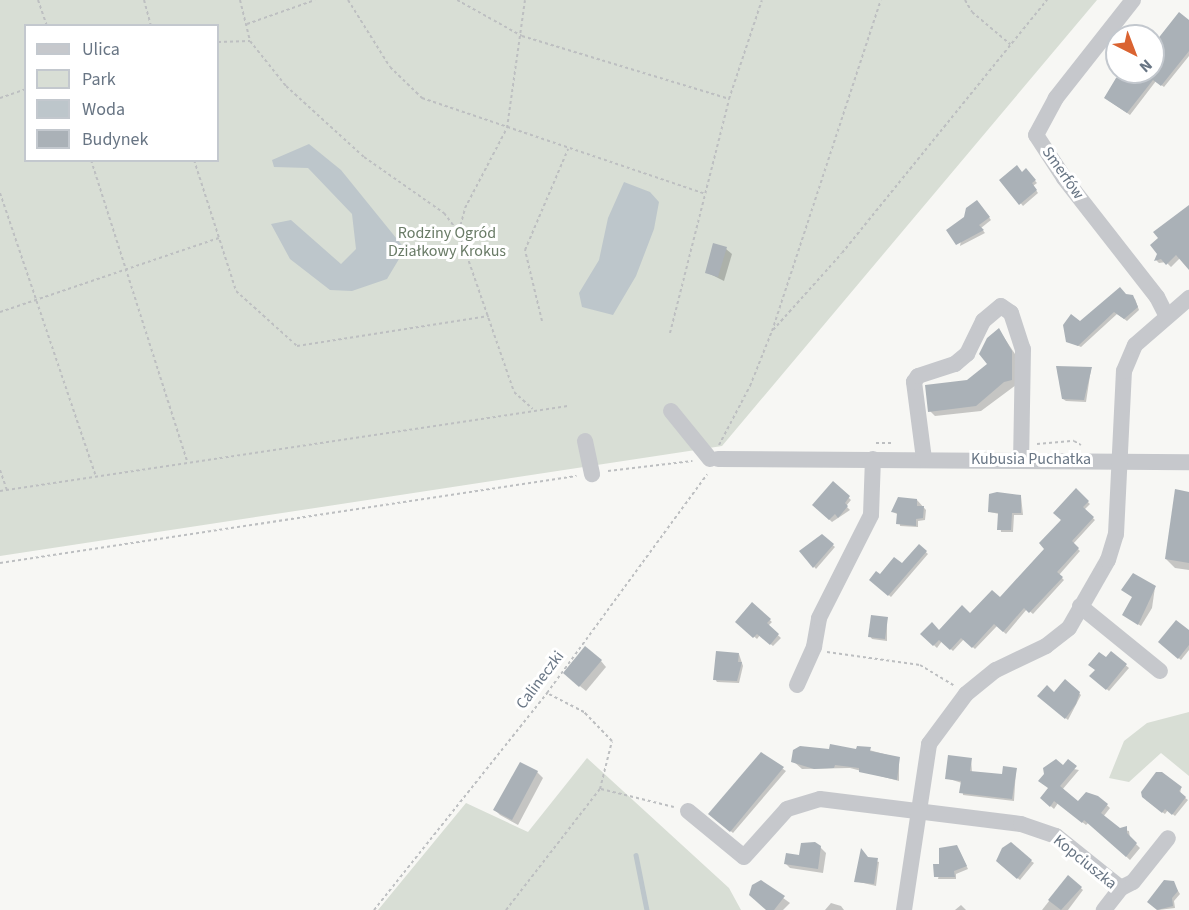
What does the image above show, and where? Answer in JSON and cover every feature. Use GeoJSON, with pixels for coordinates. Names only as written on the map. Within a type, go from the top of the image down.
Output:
{"type":"FeatureCollection","features":[{"type":"Feature","properties":{"kind":"street","name":"Smerfów"},"geometry":{"type":"LineString","coordinates":[[1133,0],[1056,98],[1036,135],[1064,178],[1157,297],[1167,316]]}},
{"type":"Feature","properties":{"kind":"street"},"geometry":{"type":"LineString","coordinates":[[904,910],[929,744],[966,694],[996,670],[1054,640],[1069,628],[1107,560],[1116,534],[1124,371],[1135,345],[1189,298]]}},
{"type":"Feature","properties":{"kind":"street"},"geometry":{"type":"LineString","coordinates":[[924,459],[914,381],[918,376],[955,364],[967,354],[983,321],[1001,306],[1011,313],[1023,349],[1021,459]]}},
{"type":"Feature","properties":{"kind":"street"},"geometry":{"type":"LineString","coordinates":[[671,411],[714,459]]}},
{"type":"Feature","properties":{"kind":"street"},"geometry":{"type":"LineString","coordinates":[[585,441],[592,474]]}},
{"type":"Feature","properties":{"kind":"street","name":"Kubusia Puchatka"},"geometry":{"type":"LineString","coordinates":[[714,459],[1119,459],[1189,462]]}},
{"type":"Feature","properties":{"kind":"street"},"geometry":{"type":"LineString","coordinates":[[797,685],[814,647],[819,618],[871,514],[873,459]]}},
{"type":"Feature","properties":{"kind":"street"},"geometry":{"type":"LineString","coordinates":[[1080,606],[1160,671]]}},
{"type":"Feature","properties":{"kind":"street","name":"Kopciuszka"},"geometry":{"type":"LineString","coordinates":[[688,811],[744,857],[787,809],[820,800],[1021,824],[1056,836],[1121,888],[1104,910]]}},
{"type":"Feature","properties":{"kind":"street"},"geometry":{"type":"LineString","coordinates":[[1121,888],[1133,882],[1168,838]]}},
{"type":"Feature","properties":{"kind":"path"},"geometry":{"type":"LineString","coordinates":[[38,0],[46,24]]}},
{"type":"Feature","properties":{"kind":"path"},"geometry":{"type":"LineString","coordinates":[[144,0],[150,24]]}},
{"type":"Feature","properties":{"kind":"path"},"geometry":{"type":"LineString","coordinates":[[240,0],[250,41],[286,86],[326,126],[444,213],[459,232],[514,392],[533,409]]}},
{"type":"Feature","properties":{"kind":"path"},"geometry":{"type":"LineString","coordinates":[[246,25],[315,0]]}},
{"type":"Feature","properties":{"kind":"path"},"geometry":{"type":"LineString","coordinates":[[348,0],[390,67],[422,98],[705,194]]}},
{"type":"Feature","properties":{"kind":"path"},"geometry":{"type":"LineString","coordinates":[[457,0],[522,36],[729,99]]}},
{"type":"Feature","properties":{"kind":"path"},"geometry":{"type":"LineString","coordinates":[[459,232],[465,208],[507,128],[522,36],[525,0]]}},
{"type":"Feature","properties":{"kind":"path"},"geometry":{"type":"LineString","coordinates":[[670,333],[729,99],[762,0]]}},
{"type":"Feature","properties":{"kind":"path","name":"Calineczki"},"geometry":{"type":"LineString","coordinates":[[374,910],[547,693],[714,459],[750,386],[772,331],[881,0]]}},
{"type":"Feature","properties":{"kind":"path"},"geometry":{"type":"LineString","coordinates":[[965,0],[972,12],[1011,45]]}},
{"type":"Feature","properties":{"kind":"path"},"geometry":{"type":"LineString","coordinates":[[772,331],[843,253],[1047,0]]}},
{"type":"Feature","properties":{"kind":"path"},"geometry":{"type":"LineString","coordinates":[[219,42],[250,41]]}},
{"type":"Feature","properties":{"kind":"path"},"geometry":{"type":"LineString","coordinates":[[0,98],[24,90]]}},
{"type":"Feature","properties":{"kind":"path"},"geometry":{"type":"LineString","coordinates":[[542,321],[525,250],[568,149]]}},
{"type":"Feature","properties":{"kind":"path"},"geometry":{"type":"LineString","coordinates":[[92,162],[187,460]]}},
{"type":"Feature","properties":{"kind":"path"},"geometry":{"type":"LineString","coordinates":[[195,162],[236,291],[297,346],[489,316]]}},
{"type":"Feature","properties":{"kind":"path"},"geometry":{"type":"LineString","coordinates":[[0,193],[95,475]]}},
{"type":"Feature","properties":{"kind":"path"},"geometry":{"type":"LineString","coordinates":[[0,312],[219,238]]}},
{"type":"Feature","properties":{"kind":"path"},"geometry":{"type":"LineString","coordinates":[[0,491],[187,460],[533,409],[568,406]]}},
{"type":"Feature","properties":{"kind":"path"},"geometry":{"type":"LineString","coordinates":[[0,563],[592,474],[714,459]]}},
{"type":"Feature","properties":{"kind":"path"},"geometry":{"type":"LineString","coordinates":[[0,470],[7,490]]}},
{"type":"Feature","properties":{"kind":"path"},"geometry":{"type":"LineString","coordinates":[[828,641],[827,652],[920,665],[958,688]]}},
{"type":"Feature","properties":{"kind":"path"},"geometry":{"type":"LineString","coordinates":[[506,910],[600,789],[612,741],[584,712],[547,693]]}},
{"type":"Feature","properties":{"kind":"path"},"geometry":{"type":"LineString","coordinates":[[600,789],[688,811]]}},
{"type":"Feature","properties":{"kind":"green space","name":"Rodziny Ogród Działkowy Krokus"},"geometry":{"type":"Polygon","coordinates":[[[0,0],[1097,0],[722,446],[0,556],[0,0]]]}},
{"type":"Feature","properties":{"kind":"green space"},"geometry":{"type":"Polygon","coordinates":[[[1189,712],[1189,776],[1161,753],[1129,782],[1109,778],[1124,741],[1147,723],[1189,712]]]}},
{"type":"Feature","properties":{"kind":"green space"},"geometry":{"type":"Polygon","coordinates":[[[587,758],[729,888],[741,910],[378,910],[466,803],[528,832],[587,758]]]}},
{"type":"Feature","properties":{"kind":"water"},"geometry":{"type":"Polygon","coordinates":[[[309,144],[341,170],[405,249],[387,279],[352,291],[330,290],[290,259],[271,224],[291,220],[341,264],[356,249],[352,214],[308,168],[274,167],[272,160],[309,144]]]}},
{"type":"Feature","properties":{"kind":"water"},"geometry":{"type":"Polygon","coordinates":[[[624,182],[650,192],[659,202],[654,229],[636,276],[613,315],[582,307],[579,293],[599,260],[608,218],[624,182]]]}},
{"type":"Feature","properties":{"kind":"building"},"geometry":{"type":"Polygon","coordinates":[[[1179,12],[1189,20],[1189,51],[1165,81],[1165,30],[1179,12]]]}},
{"type":"Feature","properties":{"kind":"building"},"geometry":{"type":"Polygon","coordinates":[[[1112,84],[1150,84],[1127,113],[1104,98],[1112,84]]]}},
{"type":"Feature","properties":{"kind":"building"},"geometry":{"type":"Polygon","coordinates":[[[1017,165],[1022,172],[1026,168],[1036,180],[1032,183],[1037,190],[1019,205],[999,180],[1017,165]]]}},
{"type":"Feature","properties":{"kind":"building"},"geometry":{"type":"Polygon","coordinates":[[[977,200],[990,217],[979,225],[984,230],[956,245],[946,230],[964,217],[966,208],[977,200]]]}},
{"type":"Feature","properties":{"kind":"building"},"geometry":{"type":"Polygon","coordinates":[[[1189,205],[1189,270],[1176,255],[1166,265],[1161,259],[1154,261],[1157,254],[1150,245],[1158,238],[1153,232],[1189,205]]]}},
{"type":"Feature","properties":{"kind":"building"},"geometry":{"type":"Polygon","coordinates":[[[713,243],[727,247],[718,277],[705,273],[713,243]]]}},
{"type":"Feature","properties":{"kind":"building"},"geometry":{"type":"Polygon","coordinates":[[[1120,287],[1126,294],[1133,295],[1138,307],[1124,319],[1114,312],[1078,346],[1066,342],[1063,325],[1071,314],[1080,321],[1120,287]]]}},
{"type":"Feature","properties":{"kind":"building"},"geometry":{"type":"Polygon","coordinates":[[[999,328],[1012,351],[1012,380],[1004,382],[976,406],[928,412],[925,385],[967,380],[987,364],[979,354],[987,338],[999,328]]]}},
{"type":"Feature","properties":{"kind":"building"},"geometry":{"type":"Polygon","coordinates":[[[1056,366],[1092,367],[1084,400],[1062,399],[1056,366]]]}},
{"type":"Feature","properties":{"kind":"building"},"geometry":{"type":"Polygon","coordinates":[[[833,481],[850,496],[845,503],[848,506],[838,518],[835,514],[829,520],[812,505],[833,481]]]}},
{"type":"Feature","properties":{"kind":"building"},"geometry":{"type":"Polygon","coordinates":[[[1076,488],[1089,501],[1083,507],[1094,517],[1072,541],[1079,548],[1057,572],[1063,577],[1029,613],[1024,608],[1003,632],[994,624],[972,648],[961,638],[950,650],[939,640],[933,646],[920,634],[932,622],[939,630],[962,605],[970,613],[992,590],[1000,597],[1044,549],[1039,543],[1061,520],[1053,513],[1076,488]]]}},
{"type":"Feature","properties":{"kind":"building"},"geometry":{"type":"Polygon","coordinates":[[[1175,489],[1189,492],[1189,563],[1165,559],[1175,489]]]}},
{"type":"Feature","properties":{"kind":"building"},"geometry":{"type":"Polygon","coordinates":[[[997,492],[1021,495],[1021,513],[1012,513],[1011,530],[997,530],[998,513],[988,512],[989,494],[997,492]]]}},
{"type":"Feature","properties":{"kind":"building"},"geometry":{"type":"Polygon","coordinates":[[[898,497],[917,499],[917,506],[924,506],[923,518],[916,519],[916,526],[896,524],[897,513],[891,512],[898,497]]]}},
{"type":"Feature","properties":{"kind":"building"},"geometry":{"type":"Polygon","coordinates":[[[822,534],[834,544],[813,568],[799,551],[822,534]]]}},
{"type":"Feature","properties":{"kind":"building"},"geometry":{"type":"Polygon","coordinates":[[[919,544],[927,551],[888,596],[869,580],[876,571],[880,574],[894,557],[902,563],[919,544]]]}},
{"type":"Feature","properties":{"kind":"building"},"geometry":{"type":"Polygon","coordinates":[[[1133,573],[1156,586],[1138,625],[1122,615],[1132,597],[1121,590],[1133,573]]]}},
{"type":"Feature","properties":{"kind":"building"},"geometry":{"type":"Polygon","coordinates":[[[752,602],[771,619],[767,623],[779,634],[770,645],[757,634],[753,638],[735,622],[752,602]]]}},
{"type":"Feature","properties":{"kind":"building"},"geometry":{"type":"Polygon","coordinates":[[[871,615],[888,617],[885,639],[868,637],[871,615]]]}},
{"type":"Feature","properties":{"kind":"building"},"geometry":{"type":"Polygon","coordinates":[[[1176,620],[1189,630],[1189,645],[1178,659],[1158,642],[1176,620]]]}},
{"type":"Feature","properties":{"kind":"building"},"geometry":{"type":"Polygon","coordinates":[[[585,646],[602,660],[579,687],[563,673],[585,646]]]}},
{"type":"Feature","properties":{"kind":"building"},"geometry":{"type":"Polygon","coordinates":[[[716,651],[739,653],[738,662],[742,662],[737,681],[713,680],[716,651]]]}},
{"type":"Feature","properties":{"kind":"building"},"geometry":{"type":"Polygon","coordinates":[[[1111,651],[1127,664],[1106,690],[1089,676],[1095,670],[1088,665],[1099,652],[1106,657],[1111,651]]]}},
{"type":"Feature","properties":{"kind":"building"},"geometry":{"type":"Polygon","coordinates":[[[1065,679],[1080,692],[1076,704],[1065,719],[1037,696],[1047,685],[1054,692],[1065,679]]]}},
{"type":"Feature","properties":{"kind":"building"},"geometry":{"type":"Polygon","coordinates":[[[830,744],[856,749],[857,746],[871,747],[870,751],[900,757],[897,780],[859,772],[859,768],[835,765],[834,768],[814,769],[791,762],[793,750],[800,746],[829,749],[830,744]]]}},
{"type":"Feature","properties":{"kind":"building"},"geometry":{"type":"Polygon","coordinates":[[[761,752],[784,767],[730,832],[708,814],[761,752]]]}},
{"type":"Feature","properties":{"kind":"building"},"geometry":{"type":"Polygon","coordinates":[[[948,755],[972,758],[970,771],[1002,774],[1003,766],[1017,768],[1012,799],[959,793],[961,781],[945,779],[948,755]]]}},
{"type":"Feature","properties":{"kind":"building"},"geometry":{"type":"Polygon","coordinates":[[[1056,759],[1063,765],[1068,759],[1077,766],[1060,786],[1078,801],[1086,792],[1098,796],[1108,804],[1101,813],[1120,828],[1127,826],[1127,833],[1137,843],[1126,857],[1084,820],[1082,823],[1054,801],[1050,807],[1040,798],[1048,788],[1038,781],[1044,774],[1043,768],[1056,759]]]}},
{"type":"Feature","properties":{"kind":"building"},"geometry":{"type":"Polygon","coordinates":[[[520,762],[538,771],[512,820],[493,810],[520,762]]]}},
{"type":"Feature","properties":{"kind":"building"},"geometry":{"type":"Polygon","coordinates":[[[1156,772],[1162,772],[1182,787],[1179,791],[1186,797],[1172,815],[1165,809],[1162,813],[1142,797],[1141,792],[1156,772]]]}},
{"type":"Feature","properties":{"kind":"building"},"geometry":{"type":"Polygon","coordinates":[[[815,842],[821,846],[818,869],[784,864],[786,853],[799,855],[801,843],[815,842]]]}},
{"type":"Feature","properties":{"kind":"building"},"geometry":{"type":"Polygon","coordinates":[[[1011,842],[1032,860],[1017,879],[996,861],[1002,848],[1011,842]]]}},
{"type":"Feature","properties":{"kind":"building"},"geometry":{"type":"Polygon","coordinates":[[[957,845],[967,866],[954,871],[955,877],[934,877],[933,864],[939,864],[939,848],[957,845]]]}},
{"type":"Feature","properties":{"kind":"building"},"geometry":{"type":"Polygon","coordinates":[[[861,848],[868,857],[878,858],[874,884],[854,882],[861,848]]]}},
{"type":"Feature","properties":{"kind":"building"},"geometry":{"type":"Polygon","coordinates":[[[1068,875],[1082,887],[1061,910],[1048,900],[1068,875]]]}},
{"type":"Feature","properties":{"kind":"building"},"geometry":{"type":"Polygon","coordinates":[[[761,880],[785,896],[774,910],[766,910],[749,895],[752,885],[761,880]]]}},
{"type":"Feature","properties":{"kind":"building"},"geometry":{"type":"Polygon","coordinates":[[[1164,880],[1174,881],[1178,891],[1172,898],[1173,906],[1157,910],[1147,902],[1164,880]]]}},
{"type":"Feature","properties":{"kind":"waterway"},"geometry":{"type":"LineString","coordinates":[[636,855],[647,910]]}}]}
